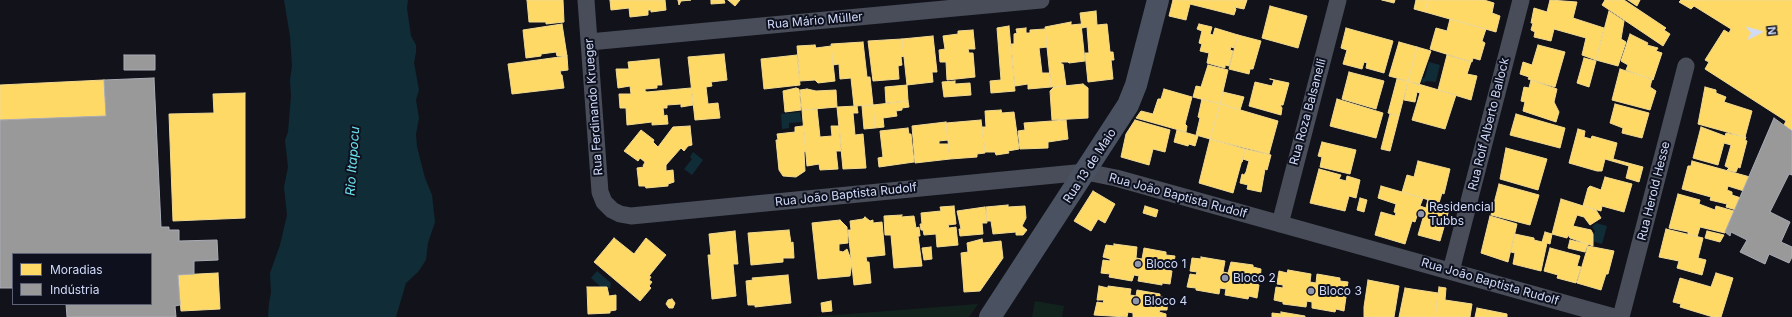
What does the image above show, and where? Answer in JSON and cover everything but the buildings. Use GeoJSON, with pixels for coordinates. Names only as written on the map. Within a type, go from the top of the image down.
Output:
{"type":"FeatureCollection","features":[{"type":"Feature","properties":{"kind":"main road","name":"Rua 13 de Maio"},"geometry":{"type":"LineString","coordinates":[[990,317],[1119,121],[1132,96],[1158,0]]}},
{"type":"Feature","properties":{"kind":"street","name":"Rua Ferdinando Krueger"},"geometry":{"type":"LineString","coordinates":[[586,0],[600,192],[604,202],[612,210]]}},
{"type":"Feature","properties":{"kind":"street","name":"Rua Mário Müller"},"geometry":{"type":"LineString","coordinates":[[589,42],[1041,0]]}},
{"type":"Feature","properties":{"kind":"street","name":"Rua Roza Balsanelli"},"geometry":{"type":"LineString","coordinates":[[1280,224],[1338,0]]}},
{"type":"Feature","properties":{"kind":"street","name":"Rua Rolf Alberto Ballock"},"geometry":{"type":"LineString","coordinates":[[1451,271],[1520,0]]}},
{"type":"Feature","properties":{"kind":"street","name":"Rua Herold Hesse"},"geometry":{"type":"LineString","coordinates":[[1622,317],[1686,66]]}},
{"type":"Feature","properties":{"kind":"street","name":"Rua João Baptista Rudolf"},"geometry":{"type":"LineString","coordinates":[[612,210],[620,214],[631,216],[1086,172],[1116,178],[1614,317]]}},
{"type":"Feature","properties":{"kind":"green space"},"geometry":{"type":"Polygon","coordinates":[[[1035,301],[1064,306],[1062,317],[1032,317],[1035,301]]]}},
{"type":"Feature","properties":{"kind":"green space"},"geometry":{"type":"Polygon","coordinates":[[[978,304],[969,317],[810,317],[978,304]]]}},
{"type":"Feature","properties":{"kind":"water","name":"Rio Itapocu"},"geometry":{"type":"Polygon","coordinates":[[[284,0],[408,0],[407,8],[411,36],[416,45],[414,63],[419,90],[416,100],[419,118],[416,134],[417,147],[425,178],[432,195],[435,222],[428,243],[426,260],[418,272],[406,283],[396,317],[268,317],[271,293],[270,273],[280,245],[287,215],[284,187],[288,167],[285,140],[288,132],[292,66],[290,36],[284,0]]]}},
{"type":"Feature","properties":{"kind":"water"},"geometry":{"type":"Polygon","coordinates":[[[1429,62],[1440,65],[1436,82],[1427,81],[1423,83],[1421,80],[1425,77],[1429,62]]]}},
{"type":"Feature","properties":{"kind":"water"},"geometry":{"type":"Polygon","coordinates":[[[800,112],[802,122],[789,123],[789,128],[782,129],[781,114],[800,112]]]}},
{"type":"Feature","properties":{"kind":"water"},"geometry":{"type":"Polygon","coordinates":[[[693,152],[703,160],[692,175],[684,169],[692,159],[690,157],[693,152]]]}},
{"type":"Feature","properties":{"kind":"water"},"geometry":{"type":"Polygon","coordinates":[[[1596,223],[1607,226],[1602,244],[1592,241],[1595,231],[1592,227],[1596,223]]]}},
{"type":"Feature","properties":{"kind":"water"},"geometry":{"type":"Polygon","coordinates":[[[597,271],[611,283],[610,288],[602,288],[591,278],[597,271]]]}},
{"type":"Feature","properties":{"kind":"place","name":"Residencial Tubbs"},"geometry":{"type":"Point","coordinates":[1421,214]}},
{"type":"Feature","properties":{"kind":"place","name":"Bloco 1"},"geometry":{"type":"Point","coordinates":[1138,264]}},
{"type":"Feature","properties":{"kind":"place","name":"Bloco 2"},"geometry":{"type":"Point","coordinates":[1225,278]}},
{"type":"Feature","properties":{"kind":"place","name":"Bloco 3"},"geometry":{"type":"Point","coordinates":[1311,291]}},
{"type":"Feature","properties":{"kind":"place","name":"Bloco 4"},"geometry":{"type":"Point","coordinates":[1136,301]}}]}
